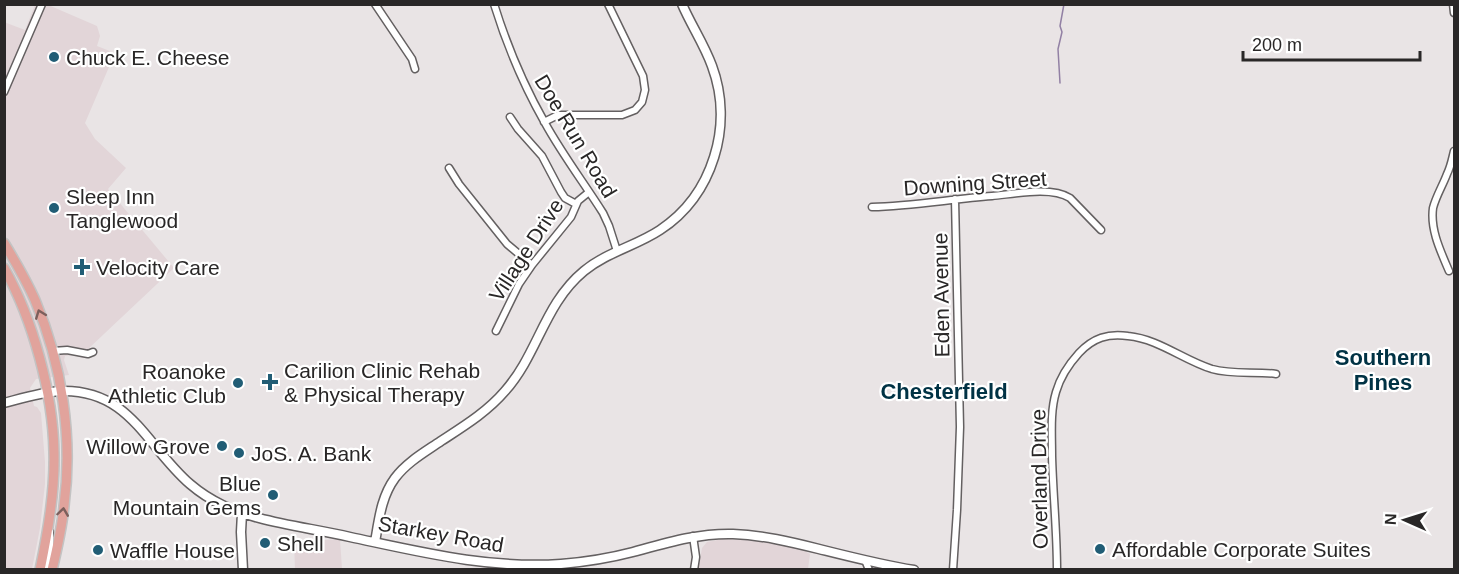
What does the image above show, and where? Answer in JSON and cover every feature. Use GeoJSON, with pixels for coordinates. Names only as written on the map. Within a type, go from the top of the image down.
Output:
{"type":"FeatureCollection","features":[{"type":"Feature","properties":{"kind":"main road"},"geometry":{"type":"LineString","coordinates":[[375,542],[385,496],[394,479],[401,470],[422,453],[495,402],[523,366],[550,311],[563,292],[585,270],[597,262],[661,230],[681,213],[698,191],[717,149],[721,111],[717,80],[712,65],[682,4]]}},
{"type":"Feature","properties":{"kind":"main road"},"geometry":{"type":"LineString","coordinates":[[4,243],[32,293],[52,351],[61,391],[66,429],[66,481],[62,524],[53,565]]}},
{"type":"Feature","properties":{"kind":"main road"},"geometry":{"type":"LineString","coordinates":[[4,268],[16,290],[40,360],[54,436],[53,490],[40,570]]}},
{"type":"Feature","properties":{"kind":"main road","name":"Starkey Road"},"geometry":{"type":"LineString","coordinates":[[4,403],[47,392],[90,394],[124,411],[178,474],[231,510],[263,519],[453,559],[486,563],[561,564],[609,557],[693,536],[733,534],[767,537],[914,570]]}},
{"type":"Feature","properties":{"kind":"main road"},"geometry":{"type":"LineString","coordinates":[[242,513],[243,570]]}},
{"type":"Feature","properties":{"kind":"street"},"geometry":{"type":"LineString","coordinates":[[4,92],[42,4]]}},
{"type":"Feature","properties":{"kind":"street"},"geometry":{"type":"LineString","coordinates":[[375,4],[412,59],[415,69]]}},
{"type":"Feature","properties":{"kind":"street","name":"Doe Run Road"},"geometry":{"type":"LineString","coordinates":[[494,4],[513,59],[544,122],[609,226],[617,251]]}},
{"type":"Feature","properties":{"kind":"street"},"geometry":{"type":"LineString","coordinates":[[544,122],[558,115],[622,115],[635,110],[642,102],[645,90],[643,76],[608,4]]}},
{"type":"Feature","properties":{"kind":"street"},"geometry":{"type":"LineString","coordinates":[[1453,4],[1455,13]]}},
{"type":"Feature","properties":{"kind":"street"},"geometry":{"type":"LineString","coordinates":[[510,117],[542,156],[565,198],[576,204]]}},
{"type":"Feature","properties":{"kind":"street"},"geometry":{"type":"LineString","coordinates":[[1449,271],[1433,228],[1433,209],[1455,151]]}},
{"type":"Feature","properties":{"kind":"street"},"geometry":{"type":"LineString","coordinates":[[449,168],[507,244],[532,265]]}},
{"type":"Feature","properties":{"kind":"street","name":"Village Drive"},"geometry":{"type":"LineString","coordinates":[[496,331],[516,290],[532,265],[571,217],[576,204],[589,192]]}},
{"type":"Feature","properties":{"kind":"street","name":"Downing Street"},"geometry":{"type":"LineString","coordinates":[[872,207],[1027,192],[1058,193],[1070,198],[1101,230]]}},
{"type":"Feature","properties":{"kind":"street","name":"Eden Avenue"},"geometry":{"type":"LineString","coordinates":[[953,570],[960,427],[955,199]]}},
{"type":"Feature","properties":{"kind":"street","name":"Overland Drive"},"geometry":{"type":"LineString","coordinates":[[1057,570],[1053,409],[1062,377],[1087,345],[1097,338],[1127,335],[1152,342],[1215,370],[1276,374]]}},
{"type":"Feature","properties":{"kind":"street"},"geometry":{"type":"LineString","coordinates":[[52,351],[67,350],[88,354],[93,352]]}},
{"type":"Feature","properties":{"kind":"street"},"geometry":{"type":"LineString","coordinates":[[46,570],[50,547],[49,517]]}},
{"type":"Feature","properties":{"kind":"street"},"geometry":{"type":"LineString","coordinates":[[693,536],[696,557],[694,570]]}},
{"type":"Feature","properties":{"kind":"street"},"geometry":{"type":"LineString","coordinates":[[865,560],[869,570]]}},
{"type":"Feature","properties":{"kind":"street"},"geometry":{"type":"LineString","coordinates":[[53,565],[60,570]]}},
{"type":"Feature","properties":{"kind":"shaded area"},"geometry":{"type":"Polygon","coordinates":[[[46,4],[97,26],[100,36],[97,46],[115,53],[85,123],[95,139],[126,168],[108,189],[174,268],[87,350],[84,358],[73,355],[65,356],[64,360],[69,375],[36,379],[30,388],[34,406],[41,413],[45,462],[40,528],[32,569],[5,569],[4,22],[25,30],[35,5],[46,4]]]}},
{"type":"Feature","properties":{"kind":"shaded area"},"geometry":{"type":"Polygon","coordinates":[[[340,539],[342,569],[295,569],[294,542],[340,539]]]}},
{"type":"Feature","properties":{"kind":"shaded area"},"geometry":{"type":"Polygon","coordinates":[[[723,539],[751,540],[802,549],[810,554],[808,569],[698,570],[702,548],[707,542],[723,539]]]}},
{"type":"Feature","properties":{"kind":"waterway"},"geometry":{"type":"LineString","coordinates":[[1060,83],[1058,49],[1064,4]]}},
{"type":"Feature","properties":{"kind":"place","name":"Chuck E. Cheese"},"geometry":{"type":"Point","coordinates":[54,57]}},
{"type":"Feature","properties":{"kind":"place","name":"Sleep Inn Tanglewood"},"geometry":{"type":"Point","coordinates":[54,208]}},
{"type":"Feature","properties":{"kind":"place","name":"Velocity Care"},"geometry":{"type":"Point","coordinates":[82,267]}},
{"type":"Feature","properties":{"kind":"place","name":"Carilion Clinic Rehab & Physical Therapy"},"geometry":{"type":"Point","coordinates":[270,382]}},
{"type":"Feature","properties":{"kind":"place","name":"Roanoke Athletic Club"},"geometry":{"type":"Point","coordinates":[238,383]}},
{"type":"Feature","properties":{"kind":"place","name":"Willow Grove"},"geometry":{"type":"Point","coordinates":[222,446]}},
{"type":"Feature","properties":{"kind":"place","name":"JoS. A. Bank"},"geometry":{"type":"Point","coordinates":[239,453]}},
{"type":"Feature","properties":{"kind":"place","name":"Blue Mountain Gems"},"geometry":{"type":"Point","coordinates":[273,495]}},
{"type":"Feature","properties":{"kind":"place","name":"Shell"},"geometry":{"type":"Point","coordinates":[265,543]}},
{"type":"Feature","properties":{"kind":"place","name":"Affordable Corporate Suites"},"geometry":{"type":"Point","coordinates":[1100,549]}},
{"type":"Feature","properties":{"kind":"place","name":"Waffle House"},"geometry":{"type":"Point","coordinates":[98,550]}},
{"type":"Feature","properties":{"kind":"district","name":"Southern Pines"},"geometry":{"type":"Point","coordinates":[1383,370]}},
{"type":"Feature","properties":{"kind":"district","name":"Chesterfield"},"geometry":{"type":"Point","coordinates":[944,391]}}]}
